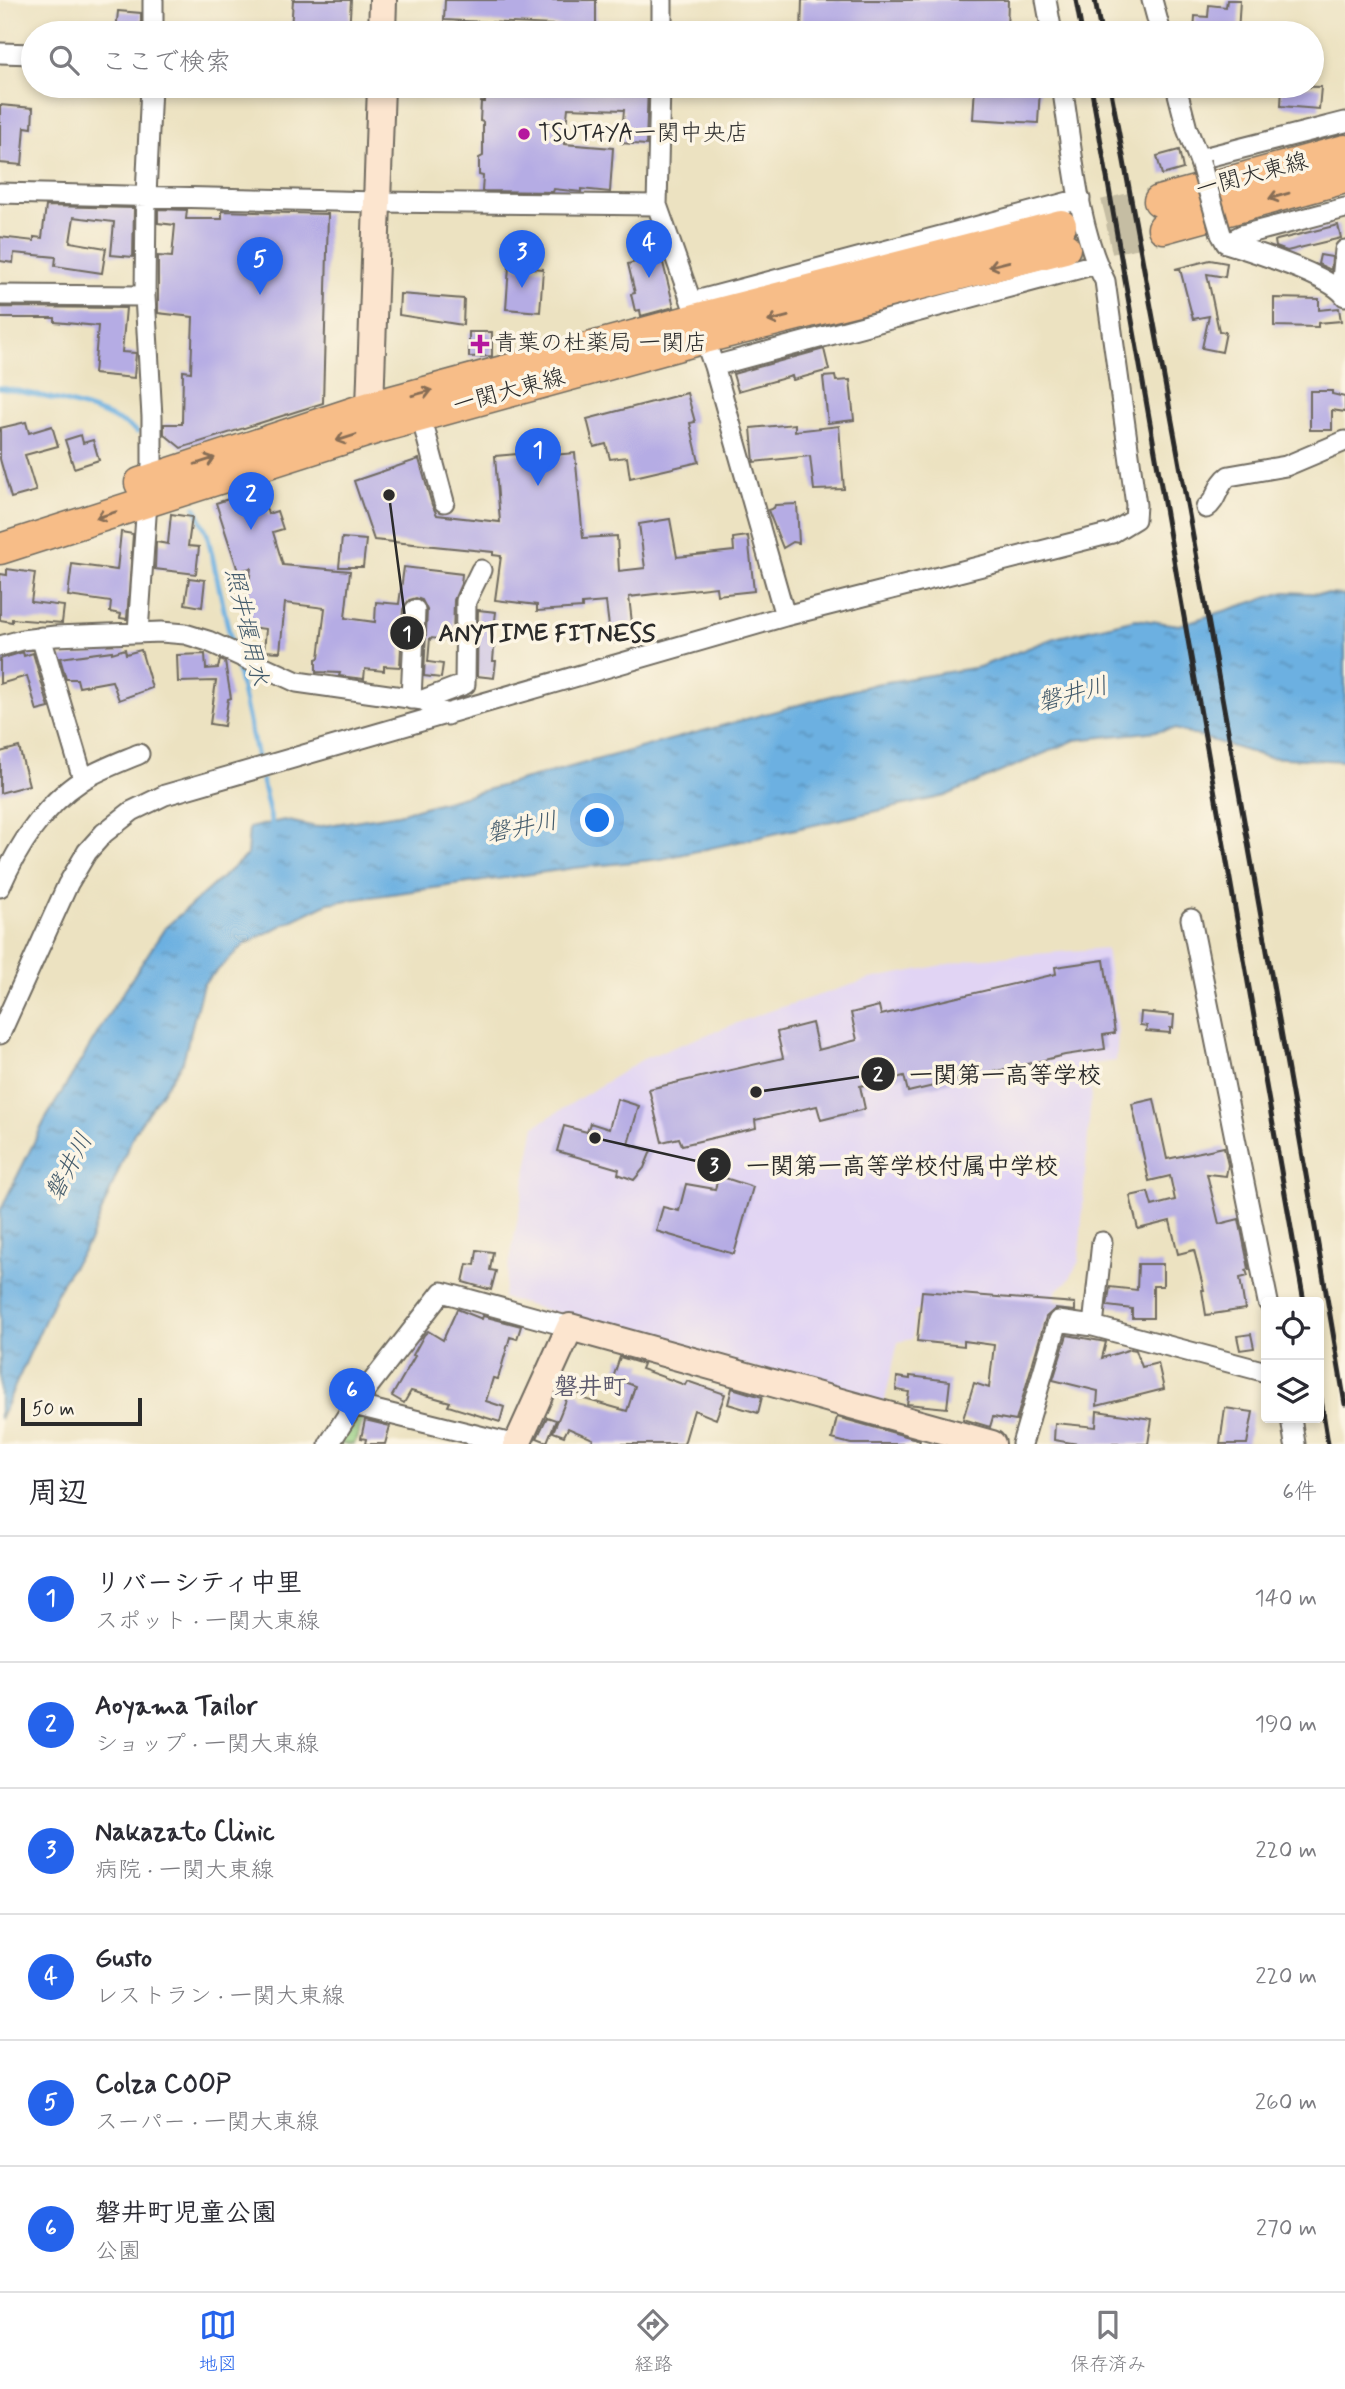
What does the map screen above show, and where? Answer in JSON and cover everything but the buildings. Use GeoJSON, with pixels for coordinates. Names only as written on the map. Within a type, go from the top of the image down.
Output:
{"type":"FeatureCollection","features":[{"type":"Feature","properties":{"kind":"main road","name":"一関大東線"},"geometry":{"type":"LineString","coordinates":[[1345,150],[1161,215],[1345,178]]}},
{"type":"Feature","properties":{"kind":"main road","name":"一関大東線"},"geometry":{"type":"LineString","coordinates":[[0,549],[149,491],[374,417],[698,319],[1063,236]]}},
{"type":"Feature","properties":{"kind":"main road","name":"一関大東線"},"geometry":{"type":"LineString","coordinates":[[374,417],[421,416],[698,319]]}},
{"type":"Feature","properties":{"kind":"main road","name":"一関大東線"},"geometry":{"type":"LineString","coordinates":[[0,528],[149,491]]}},
{"type":"Feature","properties":{"kind":"street"},"geometry":{"type":"LineString","coordinates":[[153,0],[153,21]]}},
{"type":"Feature","properties":{"kind":"street"},"geometry":{"type":"LineString","coordinates":[[382,21],[383,0]]}},
{"type":"Feature","properties":{"kind":"street"},"geometry":{"type":"LineString","coordinates":[[662,0],[662,21]]}},
{"type":"Feature","properties":{"kind":"street"},"geometry":{"type":"LineString","coordinates":[[1046,0],[1050,21]]}},
{"type":"Feature","properties":{"kind":"street"},"geometry":{"type":"LineString","coordinates":[[1152,0],[1158,21]]}},
{"type":"Feature","properties":{"kind":"street"},"geometry":{"type":"LineString","coordinates":[[0,53],[21,54]]}},
{"type":"Feature","properties":{"kind":"street"},"geometry":{"type":"LineString","coordinates":[[138,632],[152,417],[145,296],[150,98]]}},
{"type":"Feature","properties":{"kind":"street"},"geometry":{"type":"LineString","coordinates":[[374,417],[381,98]]}},
{"type":"Feature","properties":{"kind":"street"},"geometry":{"type":"LineString","coordinates":[[660,98],[657,205],[715,366],[785,616]]}},
{"type":"Feature","properties":{"kind":"street"},"geometry":{"type":"LineString","coordinates":[[0,1034],[68,884],[88,852],[104,833],[132,811],[165,795],[785,616],[1112,533],[1135,519],[1136,505],[1105,281],[1096,264],[1080,199],[1064,98]]}},
{"type":"Feature","properties":{"kind":"street"},"geometry":{"type":"LineString","coordinates":[[1179,98],[1224,238],[1343,293],[1345,250]]}},
{"type":"Feature","properties":{"kind":"street"},"geometry":{"type":"LineString","coordinates":[[1200,161],[1345,122]]}},
{"type":"Feature","properties":{"kind":"street"},"geometry":{"type":"LineString","coordinates":[[0,193],[377,202],[657,205]]}},
{"type":"Feature","properties":{"kind":"street"},"geometry":{"type":"LineString","coordinates":[[698,319],[1080,199]]}},
{"type":"Feature","properties":{"kind":"street"},"geometry":{"type":"LineString","coordinates":[[1224,238],[1345,208]]}},
{"type":"Feature","properties":{"kind":"street"},"geometry":{"type":"LineString","coordinates":[[715,366],[1096,264]]}},
{"type":"Feature","properties":{"kind":"street"},"geometry":{"type":"LineString","coordinates":[[0,295],[145,296]]}},
{"type":"Feature","properties":{"kind":"street"},"geometry":{"type":"LineString","coordinates":[[421,416],[444,502]]}},
{"type":"Feature","properties":{"kind":"street"},"geometry":{"type":"LineString","coordinates":[[1206,508],[1213,502],[1222,482],[1229,476],[1286,466],[1345,441]]}},
{"type":"Feature","properties":{"kind":"street"},"geometry":{"type":"LineString","coordinates":[[417,699],[465,684],[466,601],[481,570]]}},
{"type":"Feature","properties":{"kind":"street"},"geometry":{"type":"LineString","coordinates":[[415,610],[417,699]]}},
{"type":"Feature","properties":{"kind":"street"},"geometry":{"type":"LineString","coordinates":[[0,646],[41,637],[138,632],[185,634],[223,648],[297,682],[417,699],[447,715]]}},
{"type":"Feature","properties":{"kind":"street"},"geometry":{"type":"LineString","coordinates":[[41,637],[83,779]]}},
{"type":"Feature","properties":{"kind":"street"},"geometry":{"type":"LineString","coordinates":[[0,887],[28,835],[62,794],[83,779],[139,754]]}},
{"type":"Feature","properties":{"kind":"street"},"geometry":{"type":"LineString","coordinates":[[1191,919],[1267,1297]]}},
{"type":"Feature","properties":{"kind":"street"},"geometry":{"type":"LineString","coordinates":[[1093,1326],[1102,1242]]}},
{"type":"Feature","properties":{"kind":"street"},"geometry":{"type":"LineString","coordinates":[[329,1444],[354,1405],[442,1292],[978,1442]]}},
{"type":"Feature","properties":{"kind":"street"},"geometry":{"type":"LineString","coordinates":[[1022,1444],[1058,1321],[1093,1326],[1261,1371]]}},
{"type":"Feature","properties":{"kind":"street"},"geometry":{"type":"LineString","coordinates":[[354,1405],[514,1444],[570,1326]]}},
{"type":"Feature","properties":{"kind":"street"},"geometry":{"type":"LineString","coordinates":[[1292,1423],[1295,1444]]}},
{"type":"Feature","properties":{"kind":"shaded area"},"geometry":{"type":"Polygon","coordinates":[[[1106,948],[1118,1032],[1116,1061],[1093,1064],[1079,1261],[1069,1280],[1056,1291],[1055,1321],[915,1310],[912,1339],[898,1342],[884,1404],[503,1298],[535,1126],[643,1059],[766,1012],[870,979],[975,959],[1106,948]]]}},
{"type":"Feature","properties":{"kind":"green space"},"geometry":{"type":"Polygon","coordinates":[[[356,1408],[367,1408],[354,1444],[331,1444],[356,1408]]]}},
{"type":"Feature","properties":{"kind":"water","name":"磐井川"},"geometry":{"type":"Polygon","coordinates":[[[1285,592],[1345,595],[1345,761],[1266,757],[1175,729],[1075,740],[945,796],[661,859],[574,868],[328,903],[246,943],[203,984],[183,1061],[134,1133],[89,1242],[62,1282],[0,1419],[0,1211],[45,1120],[114,1006],[165,928],[247,855],[249,828],[284,820],[316,827],[398,814],[875,684],[979,667],[1054,638],[1136,619],[1179,625],[1285,592]]]}},
{"type":"Feature","properties":{"kind":"waterway","name":"照井堰用水"},"geometry":{"type":"LineString","coordinates":[[0,388],[52,398],[91,410],[109,416],[137,432]]}},
{"type":"Feature","properties":{"kind":"waterway","name":"照井堰用水"},"geometry":{"type":"LineString","coordinates":[[195,507],[207,533],[232,645]]}},
{"type":"Feature","properties":{"kind":"waterway","name":"照井堰用水"},"geometry":{"type":"LineString","coordinates":[[235,658],[257,758]]}},
{"type":"Feature","properties":{"kind":"waterway","name":"照井堰用水"},"geometry":{"type":"LineString","coordinates":[[262,781],[273,829]]}},
{"type":"Feature","properties":{"kind":"tunnel"},"geometry":{"type":"LineString","coordinates":[[1061,225],[1159,201]]}},
{"type":"Feature","properties":{"kind":"tunnel"},"geometry":{"type":"LineString","coordinates":[[1065,248],[1163,228]]}},
{"type":"Feature","properties":{"kind":"railway"},"geometry":{"type":"LineString","coordinates":[[1076,0],[1080,21]]}},
{"type":"Feature","properties":{"kind":"railway"},"geometry":{"type":"LineString","coordinates":[[1095,0],[1099,21]]}},
{"type":"Feature","properties":{"kind":"railway"},"geometry":{"type":"LineString","coordinates":[[1093,98],[1303,1297]]}},
{"type":"Feature","properties":{"kind":"railway"},"geometry":{"type":"LineString","coordinates":[[1112,98],[1231,745],[1345,1404]]}},
{"type":"Feature","properties":{"kind":"railway"},"geometry":{"type":"LineString","coordinates":[[1324,1419],[1328,1444]]}},
{"type":"Feature","properties":{"kind":"place","name":"TSUTAYA一関中央店"},"geometry":{"type":"Point","coordinates":[524,134]}},
{"type":"Feature","properties":{"kind":"place","name":"Gusto"},"geometry":{"type":"Point","coordinates":[649,278]}},
{"type":"Feature","properties":{"kind":"place","name":"Nakazato Clinic"},"geometry":{"type":"Point","coordinates":[522,288]}},
{"type":"Feature","properties":{"kind":"place","name":"Colza COOP"},"geometry":{"type":"Point","coordinates":[260,295]}},
{"type":"Feature","properties":{"kind":"place","name":"青葉の杜薬局 一関店"},"geometry":{"type":"Point","coordinates":[480,344]}},
{"type":"Feature","properties":{"kind":"place","name":"リバーシティ中里"},"geometry":{"type":"Point","coordinates":[538,486]}},
{"type":"Feature","properties":{"kind":"place","name":"ANYTIME FITNESS"},"geometry":{"type":"Point","coordinates":[389,495]}},
{"type":"Feature","properties":{"kind":"place","name":"Aoyama Tailor"},"geometry":{"type":"Point","coordinates":[251,530]}},
{"type":"Feature","properties":{"kind":"place","name":"一関第一高等学校"},"geometry":{"type":"Point","coordinates":[756,1092]}},
{"type":"Feature","properties":{"kind":"place","name":"一関第一高等学校付属中学校"},"geometry":{"type":"Point","coordinates":[595,1138]}},
{"type":"Feature","properties":{"kind":"place","name":"磐井町児童公園"},"geometry":{"type":"Point","coordinates":[352,1426]}},
{"type":"Feature","properties":{"kind":"district","name":"磐井町"},"geometry":{"type":"Point","coordinates":[590,1387]}}]}
